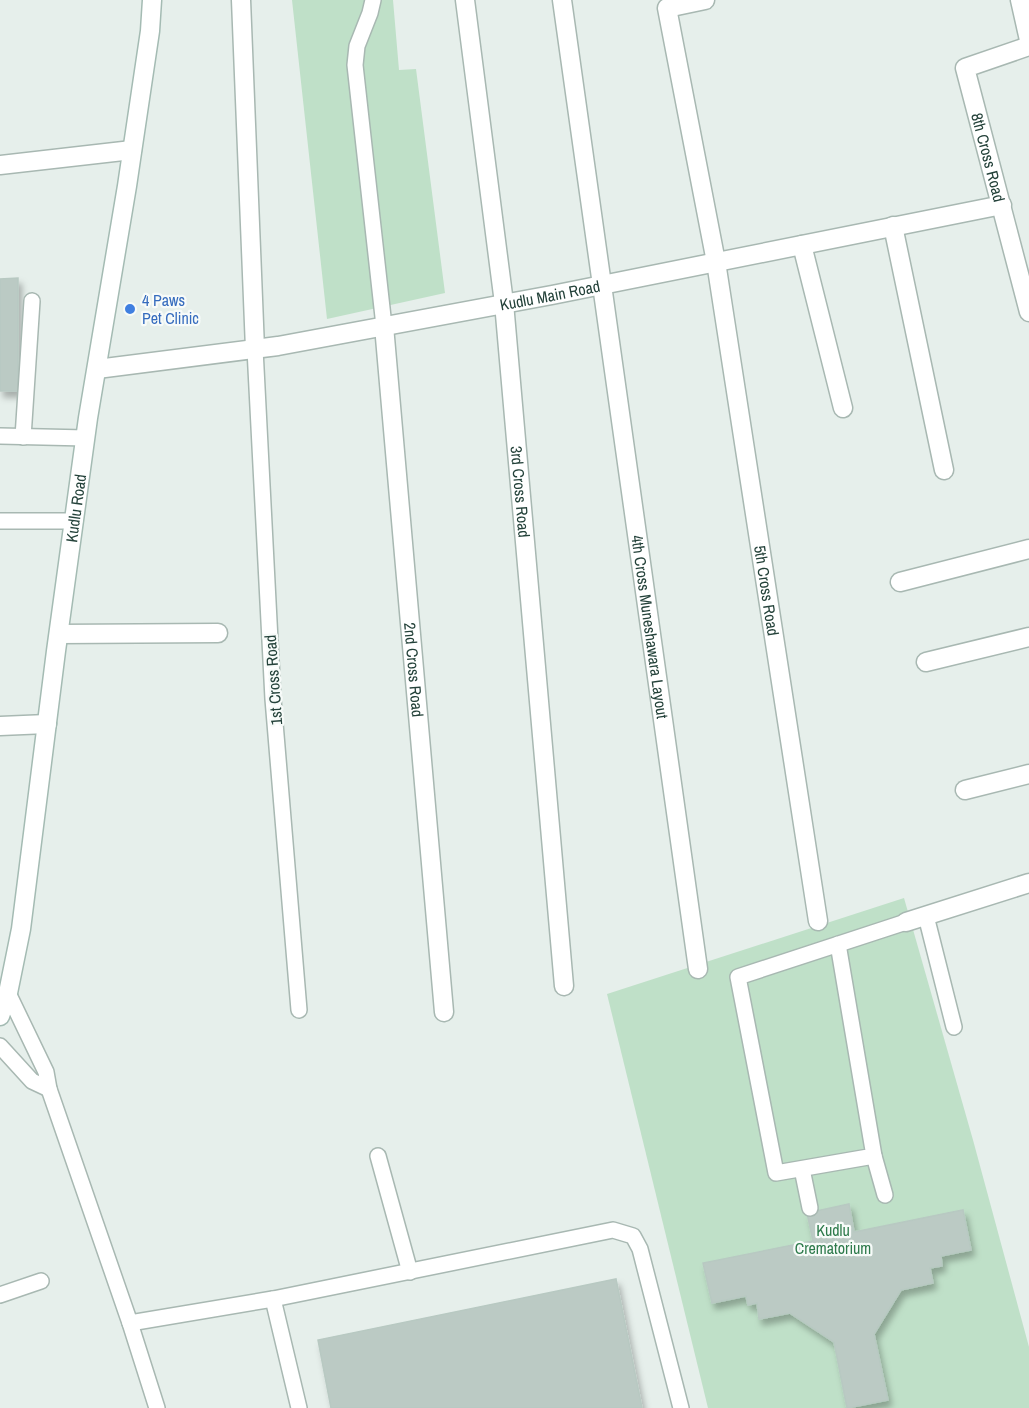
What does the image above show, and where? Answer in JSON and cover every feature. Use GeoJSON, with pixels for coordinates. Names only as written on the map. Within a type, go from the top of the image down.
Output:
{"type":"FeatureCollection","features":[{"type":"Feature","properties":{"kind":"street","name":"Kudlu Road"},"geometry":{"type":"LineString","coordinates":[[0,1016],[8,993],[21,929],[86,438],[150,31],[152,0]]}},
{"type":"Feature","properties":{"kind":"street"},"geometry":{"type":"LineString","coordinates":[[241,0],[255,349]]}},
{"type":"Feature","properties":{"kind":"street","name":"3rd Cross Road"},"geometry":{"type":"LineString","coordinates":[[465,0],[504,303],[564,986]]}},
{"type":"Feature","properties":{"kind":"street","name":"4th Cross Muneshawara Layout"},"geometry":{"type":"LineString","coordinates":[[562,0],[698,969]]}},
{"type":"Feature","properties":{"kind":"street","name":"5th Cross Road"},"geometry":{"type":"LineString","coordinates":[[705,0],[667,8],[716,262],[818,921]]}},
{"type":"Feature","properties":{"kind":"street"},"geometry":{"type":"LineString","coordinates":[[1020,0],[1029,39]]}},
{"type":"Feature","properties":{"kind":"street","name":"8th Cross Road"},"geometry":{"type":"LineString","coordinates":[[1029,46],[965,68],[1029,312]]}},
{"type":"Feature","properties":{"kind":"street"},"geometry":{"type":"LineString","coordinates":[[0,165],[132,150]]}},
{"type":"Feature","properties":{"kind":"street","name":"Kudlu Main Road"},"geometry":{"type":"LineString","coordinates":[[97,369],[255,349],[384,326],[1002,205]]}},
{"type":"Feature","properties":{"kind":"street"},"geometry":{"type":"LineString","coordinates":[[893,226],[944,470]]}},
{"type":"Feature","properties":{"kind":"street"},"geometry":{"type":"LineString","coordinates":[[802,245],[843,408]]}},
{"type":"Feature","properties":{"kind":"street","name":"2nd Cross Road"},"geometry":{"type":"LineString","coordinates":[[384,326],[444,1012]]}},
{"type":"Feature","properties":{"kind":"street"},"geometry":{"type":"LineString","coordinates":[[900,582],[1029,549]]}},
{"type":"Feature","properties":{"kind":"street"},"geometry":{"type":"LineString","coordinates":[[59,634],[218,633]]}},
{"type":"Feature","properties":{"kind":"street"},"geometry":{"type":"LineString","coordinates":[[926,662],[1029,637]]}},
{"type":"Feature","properties":{"kind":"street"},"geometry":{"type":"LineString","coordinates":[[0,726],[47,724]]}},
{"type":"Feature","properties":{"kind":"street"},"geometry":{"type":"LineString","coordinates":[[965,790],[1029,774]]}},
{"type":"Feature","properties":{"kind":"street"},"geometry":{"type":"LineString","coordinates":[[906,922],[1029,883]]}},
{"type":"Feature","properties":{"kind":"lane"},"geometry":{"type":"LineString","coordinates":[[373,0],[357,46],[355,65],[384,326]]}},
{"type":"Feature","properties":{"kind":"lane"},"geometry":{"type":"LineString","coordinates":[[23,437],[32,301]]}},
{"type":"Feature","properties":{"kind":"lane","name":"1st Cross Road"},"geometry":{"type":"LineString","coordinates":[[255,349],[273,699],[298,1010]]}},
{"type":"Feature","properties":{"kind":"lane"},"geometry":{"type":"LineString","coordinates":[[0,436],[86,438]]}},
{"type":"Feature","properties":{"kind":"lane"},"geometry":{"type":"LineString","coordinates":[[0,521],[75,521]]}},
{"type":"Feature","properties":{"kind":"lane"},"geometry":{"type":"LineString","coordinates":[[926,916],[954,1027]]}},
{"type":"Feature","properties":{"kind":"lane"},"geometry":{"type":"LineString","coordinates":[[874,1156],[776,1173],[738,977],[906,922]]}},
{"type":"Feature","properties":{"kind":"lane"},"geometry":{"type":"LineString","coordinates":[[838,944],[874,1156],[885,1196]]}},
{"type":"Feature","properties":{"kind":"lane"},"geometry":{"type":"LineString","coordinates":[[8,993],[45,1072],[157,1408]]}},
{"type":"Feature","properties":{"kind":"lane"},"geometry":{"type":"LineString","coordinates":[[0,1046],[32,1081],[49,1089]]}},
{"type":"Feature","properties":{"kind":"lane"},"geometry":{"type":"LineString","coordinates":[[378,1156],[410,1272]]}},
{"type":"Feature","properties":{"kind":"lane"},"geometry":{"type":"LineString","coordinates":[[802,1169],[810,1208]]}},
{"type":"Feature","properties":{"kind":"lane"},"geometry":{"type":"LineString","coordinates":[[130,1323],[273,1299],[613,1230],[633,1236],[640,1249],[681,1408]]}},
{"type":"Feature","properties":{"kind":"lane"},"geometry":{"type":"LineString","coordinates":[[0,1295],[41,1281]]}},
{"type":"Feature","properties":{"kind":"lane"},"geometry":{"type":"LineString","coordinates":[[273,1299],[299,1408]]}},
{"type":"Feature","properties":{"kind":"green space"},"geometry":{"type":"Polygon","coordinates":[[[292,0],[393,0],[399,70],[416,69],[445,293],[327,319],[292,0]]]}},
{"type":"Feature","properties":{"kind":"green space","name":"Kudlu Crematorium"},"geometry":{"type":"Polygon","coordinates":[[[904,898],[1029,1347],[1029,1408],[708,1408],[607,994],[904,898]]]}},
{"type":"Feature","properties":{"kind":"building"},"geometry":{"type":"Polygon","coordinates":[[[18,278],[18,391],[0,391],[0,279],[18,278]]]}},
{"type":"Feature","properties":{"kind":"building"},"geometry":{"type":"Polygon","coordinates":[[[849,1204],[854,1232],[963,1210],[971,1250],[941,1256],[942,1266],[930,1268],[933,1283],[901,1290],[874,1334],[888,1400],[847,1408],[834,1342],[790,1313],[759,1319],[757,1303],[748,1305],[746,1296],[712,1303],[703,1263],[813,1241],[807,1213],[849,1204]]]}},
{"type":"Feature","properties":{"kind":"building"},"geometry":{"type":"Polygon","coordinates":[[[616,1279],[642,1408],[331,1408],[318,1340],[616,1279]]]}},
{"type":"Feature","properties":{"kind":"place","name":"4 Paws Pet Clinic"},"geometry":{"type":"Point","coordinates":[130,309]}}]}
